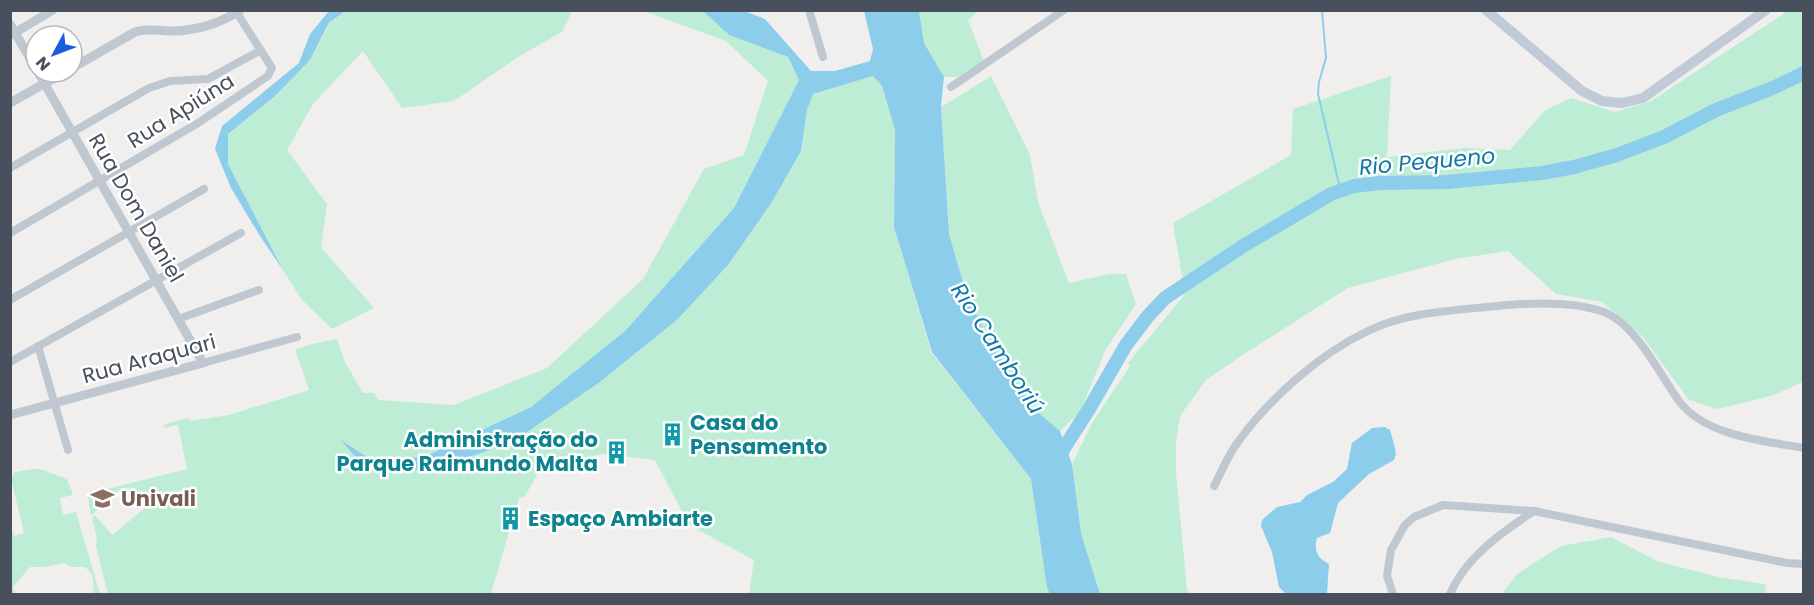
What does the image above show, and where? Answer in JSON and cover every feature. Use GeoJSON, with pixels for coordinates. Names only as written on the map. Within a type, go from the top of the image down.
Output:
{"type":"FeatureCollection","features":[{"type":"Feature","properties":{"kind":"main road"},"geometry":{"type":"LineString","coordinates":[[1486,10],[1582,91],[1602,101],[1622,103],[1643,98],[1766,10]]}},
{"type":"Feature","properties":{"kind":"street"},"geometry":{"type":"LineString","coordinates":[[12,30],[53,10]]}},
{"type":"Feature","properties":{"kind":"street"},"geometry":{"type":"LineString","coordinates":[[810,10],[823,57]]}},
{"type":"Feature","properties":{"kind":"street"},"geometry":{"type":"LineString","coordinates":[[951,87],[1064,10]]}},
{"type":"Feature","properties":{"kind":"street"},"geometry":{"type":"LineString","coordinates":[[10,168],[150,88],[170,81],[208,79],[261,50],[239,12],[222,20],[185,30],[140,30],[84,61]]}},
{"type":"Feature","properties":{"kind":"street","name":"Rua Dom Daniel"},"geometry":{"type":"LineString","coordinates":[[12,30],[24,49]]}},
{"type":"Feature","properties":{"kind":"street","name":"Rua Apiúna"},"geometry":{"type":"LineString","coordinates":[[10,233],[232,102],[265,79],[272,68],[261,50]]}},
{"type":"Feature","properties":{"kind":"street"},"geometry":{"type":"LineString","coordinates":[[10,103],[45,84]]}},
{"type":"Feature","properties":{"kind":"street","name":"Rua Dom Daniel"},"geometry":{"type":"LineString","coordinates":[[45,84],[203,363]]}},
{"type":"Feature","properties":{"kind":"street"},"geometry":{"type":"LineString","coordinates":[[10,300],[204,189]]}},
{"type":"Feature","properties":{"kind":"street"},"geometry":{"type":"LineString","coordinates":[[10,362],[241,233]]}},
{"type":"Feature","properties":{"kind":"street"},"geometry":{"type":"LineString","coordinates":[[178,319],[259,291]]}},
{"type":"Feature","properties":{"kind":"street"},"geometry":{"type":"LineString","coordinates":[[1214,486],[1236,444],[1258,416],[1299,375],[1321,360],[1368,331],[1398,320],[1431,313],[1504,305],[1570,305],[1605,312],[1625,327],[1647,352],[1680,402],[1697,417],[1741,437],[1803,448]]}},
{"type":"Feature","properties":{"kind":"street","name":"Rua Araquari"},"geometry":{"type":"LineString","coordinates":[[10,415],[297,337]]}},
{"type":"Feature","properties":{"kind":"street"},"geometry":{"type":"LineString","coordinates":[[38,346],[68,450]]}},
{"type":"Feature","properties":{"kind":"street"},"geometry":{"type":"LineString","coordinates":[[1393,594],[1387,576],[1391,550],[1405,525],[1414,517],[1443,505],[1534,511],[1776,561],[1803,564]]}},
{"type":"Feature","properties":{"kind":"street"},"geometry":{"type":"LineString","coordinates":[[1450,594],[1471,561],[1500,534],[1534,511]]}},
{"type":"Feature","properties":{"kind":"green space"},"geometry":{"type":"Polygon","coordinates":[[[345,11],[572,11],[562,32],[518,57],[454,101],[402,108],[363,51],[313,104],[287,150],[327,204],[321,247],[374,308],[332,329],[301,299],[283,270],[228,164],[228,134],[275,96],[310,60],[330,23],[345,11]]]}},
{"type":"Feature","properties":{"kind":"green space"},"geometry":{"type":"Polygon","coordinates":[[[643,11],[703,11],[729,35],[788,57],[799,80],[734,208],[625,331],[531,407],[424,457],[372,460],[343,441],[363,466],[393,471],[514,441],[600,382],[678,319],[728,265],[772,202],[801,151],[807,110],[813,94],[873,76],[882,86],[895,130],[894,227],[931,352],[1031,479],[1047,588],[1050,594],[749,594],[754,560],[689,525],[655,460],[602,454],[541,468],[525,496],[519,498],[491,594],[108,594],[96,546],[97,539],[92,518],[95,515],[112,535],[145,508],[128,488],[124,490],[122,488],[112,496],[107,489],[187,469],[178,425],[164,428],[163,425],[188,418],[189,421],[229,415],[309,390],[295,350],[312,344],[337,339],[345,362],[363,393],[374,393],[378,400],[454,405],[547,368],[643,279],[704,169],[744,155],[768,81],[726,41],[643,11]]]}},
{"type":"Feature","properties":{"kind":"green space"},"geometry":{"type":"Polygon","coordinates":[[[919,11],[979,11],[968,20],[984,61],[958,77],[944,77],[924,43],[919,11]]]}},
{"type":"Feature","properties":{"kind":"green space"},"geometry":{"type":"Polygon","coordinates":[[[1788,11],[1803,11],[1803,382],[1771,396],[1717,409],[1689,400],[1642,336],[1602,302],[1556,294],[1508,251],[1455,259],[1348,288],[1206,380],[1180,416],[1176,441],[1176,473],[1187,590],[1190,594],[1100,594],[1081,533],[1072,464],[1092,423],[1130,366],[1128,363],[1185,294],[1173,223],[1291,155],[1293,109],[1391,76],[1387,157],[1465,148],[1510,150],[1545,110],[1571,98],[1615,112],[1651,101],[1788,11]]]}},
{"type":"Feature","properties":{"kind":"green space"},"geometry":{"type":"Polygon","coordinates":[[[991,76],[1030,155],[1038,202],[1069,283],[1109,274],[1126,274],[1136,304],[1106,349],[1080,412],[1060,431],[1034,409],[986,337],[963,282],[949,234],[941,107],[991,76]]]}},
{"type":"Feature","properties":{"kind":"green space"},"geometry":{"type":"Polygon","coordinates":[[[40,469],[67,479],[73,495],[60,498],[63,515],[76,512],[100,594],[94,594],[92,574],[85,567],[70,567],[65,563],[30,567],[13,587],[15,594],[11,594],[11,532],[14,536],[24,533],[11,479],[15,472],[40,469]]]}},
{"type":"Feature","properties":{"kind":"green space"},"geometry":{"type":"Polygon","coordinates":[[[101,494],[107,501],[91,516],[88,497],[101,494]]]}},
{"type":"Feature","properties":{"kind":"green space"},"geometry":{"type":"Polygon","coordinates":[[[1611,537],[1657,561],[1718,577],[1765,584],[1766,594],[1502,594],[1517,574],[1561,546],[1611,537]]]}},
{"type":"Feature","properties":{"kind":"water"},"geometry":{"type":"Polygon","coordinates":[[[329,11],[345,11],[329,23],[310,60],[275,96],[228,134],[228,164],[283,270],[231,188],[215,149],[222,126],[299,63],[310,34],[329,11]]]}},
{"type":"Feature","properties":{"kind":"water"},"geometry":{"type":"Polygon","coordinates":[[[703,11],[744,11],[765,19],[811,71],[835,71],[870,61],[873,49],[864,11],[919,11],[924,43],[944,77],[941,107],[949,234],[963,282],[986,337],[1034,409],[1060,431],[1072,464],[1081,533],[1100,594],[1050,594],[1047,588],[1031,479],[932,352],[894,227],[895,130],[882,86],[873,76],[813,94],[807,110],[801,151],[772,202],[728,265],[678,319],[600,382],[514,441],[435,469],[393,471],[363,466],[341,440],[372,460],[424,457],[531,407],[625,331],[734,208],[799,80],[788,57],[729,35],[703,11]]]}},
{"type":"Feature","properties":{"kind":"water"},"geometry":{"type":"Polygon","coordinates":[[[1385,427],[1390,430],[1395,448],[1394,460],[1369,474],[1338,503],[1330,533],[1317,538],[1317,554],[1329,564],[1327,594],[1286,594],[1279,587],[1272,552],[1261,526],[1262,520],[1277,507],[1300,502],[1307,495],[1333,482],[1347,469],[1352,443],[1372,428],[1385,427]]]}},
{"type":"Feature","properties":{"kind":"waterway"},"geometry":{"type":"LineString","coordinates":[[1322,10],[1326,58],[1318,94],[1339,191]]}},
{"type":"Feature","properties":{"kind":"waterway","name":"Rio Pequeno"},"geometry":{"type":"LineString","coordinates":[[1058,461],[1126,345],[1165,298],[1243,246],[1331,194],[1354,186],[1379,183],[1447,182],[1542,173],[1574,167],[1617,155],[1664,137],[1716,110],[1804,73]]}},
{"type":"Feature","properties":{"kind":"waterway"},"geometry":{"type":"LineString","coordinates":[[368,458],[380,460]]}},
{"type":"Feature","properties":{"kind":"place","name":"Casa do Pensamento"},"geometry":{"type":"Point","coordinates":[672,435]}},
{"type":"Feature","properties":{"kind":"place","name":"Administração do Parque Raimundo Malta"},"geometry":{"type":"Point","coordinates":[616,452]}},
{"type":"Feature","properties":{"kind":"place","name":"Univali"},"geometry":{"type":"Point","coordinates":[103,499]}},
{"type":"Feature","properties":{"kind":"place","name":"Espaço Ambiarte"},"geometry":{"type":"Point","coordinates":[510,519]}},
{"type":"Feature","properties":{"kind":"water label","name":"Rio Camboriú"},"geometry":{"type":"Point","coordinates":[998,348]}}]}
